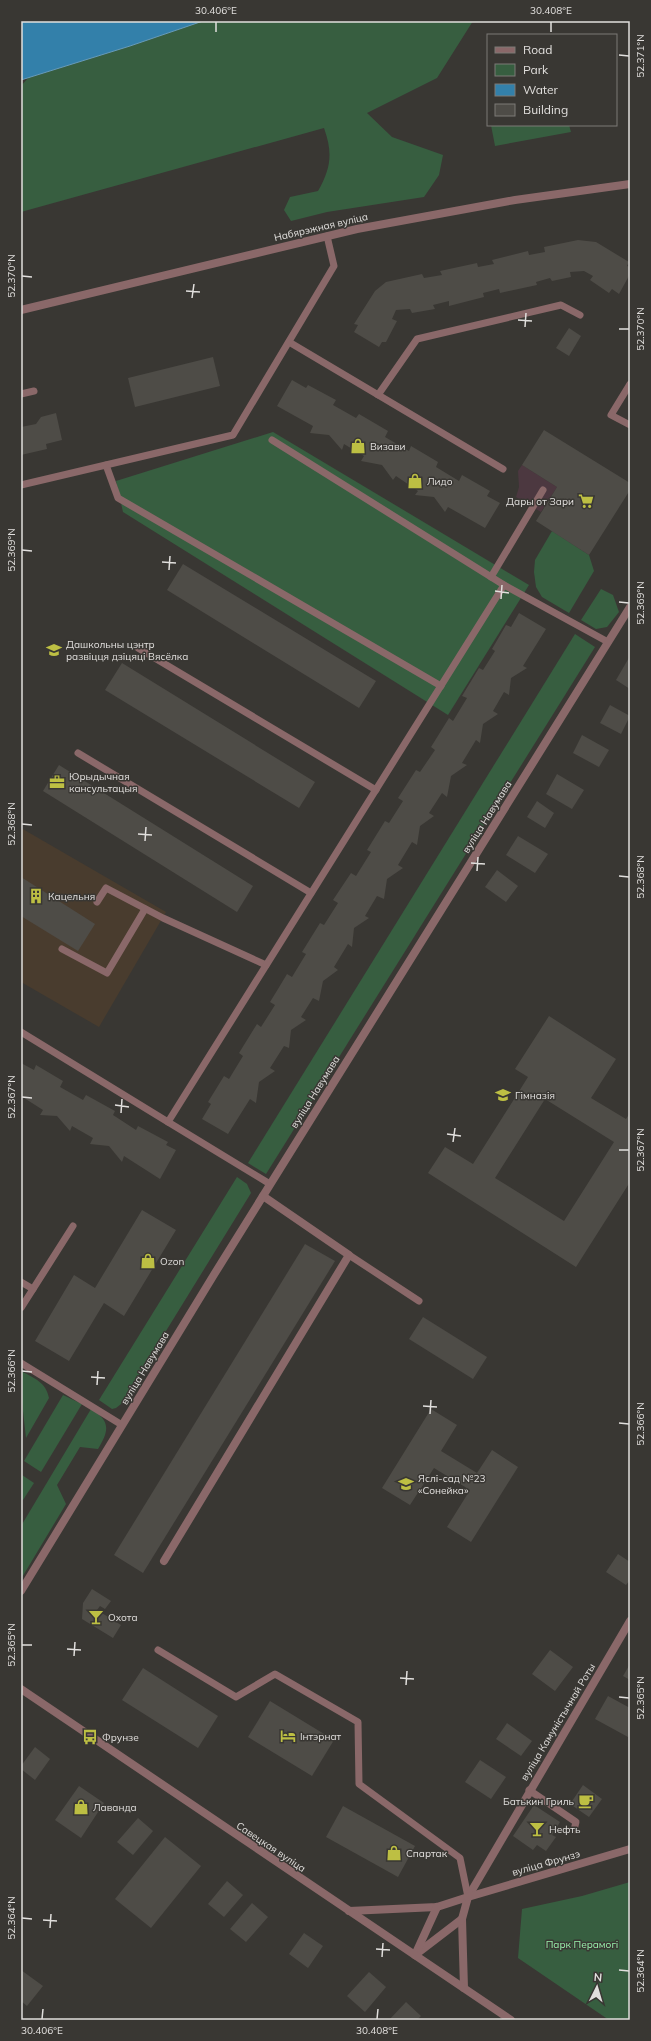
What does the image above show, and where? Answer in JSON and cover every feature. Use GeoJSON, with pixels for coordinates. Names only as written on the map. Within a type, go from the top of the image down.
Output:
{"type":"FeatureCollection","features":[{"type":"Feature","properties":{"kind":"street","name":"Набярэжная вуліца"},"geometry":{"type":"LineString","coordinates":[[21,310],[327,236],[515,200],[630,184]]}},
{"type":"Feature","properties":{"kind":"street","name":"вуліца Навумава"},"geometry":{"type":"LineString","coordinates":[[21,1591],[270,1184],[630,607]]}},
{"type":"Feature","properties":{"kind":"street"},"geometry":{"type":"LineString","coordinates":[[164,1561],[349,1254],[263,1196]]}},
{"type":"Feature","properties":{"kind":"street","name":"вуліца Камуністычнай Роты"},"geometry":{"type":"LineString","coordinates":[[468,1897],[529,1790],[630,1621]]}},
{"type":"Feature","properties":{"kind":"street","name":"Савецкая вуліца"},"geometry":{"type":"LineString","coordinates":[[21,1689],[511,2020]]}},
{"type":"Feature","properties":{"kind":"street","name":"вуліца Фрунзэ"},"geometry":{"type":"LineString","coordinates":[[349,1911],[436,1907],[630,1849]]}},
{"type":"Feature","properties":{"kind":"street"},"geometry":{"type":"LineString","coordinates":[[464,1988],[462,1919],[468,1897]]}},
{"type":"Feature","properties":{"kind":"street"},"geometry":{"type":"LineString","coordinates":[[415,1955],[436,1907]]}},
{"type":"Feature","properties":{"kind":"street"},"geometry":{"type":"LineString","coordinates":[[415,1955],[462,1919]]}},
{"type":"Feature","properties":{"kind":"lane"},"geometry":{"type":"LineString","coordinates":[[21,485],[233,435],[334,266],[327,236]]}},
{"type":"Feature","properties":{"kind":"lane"},"geometry":{"type":"LineString","coordinates":[[378,395],[417,339],[561,305],[580,315]]}},
{"type":"Feature","properties":{"kind":"lane"},"geometry":{"type":"LineString","coordinates":[[289,342],[504,469]]}},
{"type":"Feature","properties":{"kind":"lane"},"geometry":{"type":"LineString","coordinates":[[630,384],[611,415],[630,425]]}},
{"type":"Feature","properties":{"kind":"lane"},"geometry":{"type":"LineString","coordinates":[[21,394],[34,391]]}},
{"type":"Feature","properties":{"kind":"lane"},"geometry":{"type":"LineString","coordinates":[[272,440],[504,585],[608,642]]}},
{"type":"Feature","properties":{"kind":"lane"},"geometry":{"type":"LineString","coordinates":[[106,465],[118,498],[441,686]]}},
{"type":"Feature","properties":{"kind":"lane"},"geometry":{"type":"LineString","coordinates":[[491,576],[543,490]]}},
{"type":"Feature","properties":{"kind":"lane"},"geometry":{"type":"LineString","coordinates":[[168,1122],[504,585]]}},
{"type":"Feature","properties":{"kind":"lane"},"geometry":{"type":"LineString","coordinates":[[138,648],[376,790]]}},
{"type":"Feature","properties":{"kind":"lane"},"geometry":{"type":"LineString","coordinates":[[78,753],[311,893]]}},
{"type":"Feature","properties":{"kind":"lane"},"geometry":{"type":"LineString","coordinates":[[97,902],[106,888],[145,909],[266,965]]}},
{"type":"Feature","properties":{"kind":"lane"},"geometry":{"type":"LineString","coordinates":[[62,949],[107,973],[145,909]]}},
{"type":"Feature","properties":{"kind":"lane"},"geometry":{"type":"LineString","coordinates":[[21,1032],[270,1184]]}},
{"type":"Feature","properties":{"kind":"lane"},"geometry":{"type":"LineString","coordinates":[[21,1308],[73,1226]]}},
{"type":"Feature","properties":{"kind":"lane"},"geometry":{"type":"LineString","coordinates":[[349,1254],[418,1300]]}},
{"type":"Feature","properties":{"kind":"lane"},"geometry":{"type":"LineString","coordinates":[[21,1282],[33,1289]]}},
{"type":"Feature","properties":{"kind":"lane"},"geometry":{"type":"LineString","coordinates":[[21,1363],[122,1425]]}},
{"type":"Feature","properties":{"kind":"lane"},"geometry":{"type":"LineString","coordinates":[[158,1650],[236,1697],[275,1674],[358,1722],[359,1784],[460,1858],[468,1897]]}},
{"type":"Feature","properties":{"kind":"lane"},"geometry":{"type":"LineString","coordinates":[[529,1790],[576,1822],[574,1830]]}},
{"type":"Feature","properties":{"kind":"shaded area"},"geometry":{"type":"Polygon","coordinates":[[[522,465],[557,487],[541,512],[516,497],[519,487],[518,471],[522,465]]]}},
{"type":"Feature","properties":{"kind":"shaded area"},"geometry":{"type":"Polygon","coordinates":[[[21,828],[166,912],[99,1027],[21,982],[21,828]]]}},
{"type":"Feature","properties":{"kind":"green space"},"geometry":{"type":"Polygon","coordinates":[[[203,21],[473,21],[437,78],[367,113],[392,137],[443,155],[439,175],[424,197],[327,212],[291,221],[284,210],[290,197],[318,191],[326,175],[329,160],[329,145],[324,128],[21,212],[21,86],[28,78],[203,21]]]}},
{"type":"Feature","properties":{"kind":"green space"},"geometry":{"type":"Polygon","coordinates":[[[491,126],[569,126],[571,132],[495,146],[491,126]]]}},
{"type":"Feature","properties":{"kind":"green space"},"geometry":{"type":"Polygon","coordinates":[[[273,432],[529,585],[448,715],[123,512],[116,481],[273,432]]]}},
{"type":"Feature","properties":{"kind":"green space"},"geometry":{"type":"Polygon","coordinates":[[[552,531],[589,555],[594,571],[569,613],[542,597],[536,587],[534,572],[535,560],[552,531]]]}},
{"type":"Feature","properties":{"kind":"green space"},"geometry":{"type":"Polygon","coordinates":[[[601,589],[613,595],[619,612],[607,627],[596,629],[581,620],[601,589]]]}},
{"type":"Feature","properties":{"kind":"green space"},"geometry":{"type":"Polygon","coordinates":[[[575,634],[595,647],[266,1174],[248,1163],[575,634]]]}},
{"type":"Feature","properties":{"kind":"green space"},"geometry":{"type":"Polygon","coordinates":[[[237,1177],[247,1184],[251,1193],[121,1404],[112,1409],[99,1400],[237,1177]]]}},
{"type":"Feature","properties":{"kind":"green space"},"geometry":{"type":"Polygon","coordinates":[[[21,1371],[39,1381],[45,1388],[49,1398],[26,1438],[21,1393],[21,1371]]]}},
{"type":"Feature","properties":{"kind":"green space"},"geometry":{"type":"Polygon","coordinates":[[[63,1395],[82,1404],[41,1472],[24,1461],[63,1395]]]}},
{"type":"Feature","properties":{"kind":"green space"},"geometry":{"type":"Polygon","coordinates":[[[91,1409],[105,1422],[106,1432],[104,1437],[98,1449],[80,1447],[57,1485],[66,1504],[21,1579],[21,1526],[91,1409]]]}},
{"type":"Feature","properties":{"kind":"green space"},"geometry":{"type":"Polygon","coordinates":[[[22,1475],[34,1483],[23,1500],[21,1499],[22,1475]]]}},
{"type":"Feature","properties":{"kind":"green space","name":"Парк Перамогі"},"geometry":{"type":"Polygon","coordinates":[[[630,1882],[630,2020],[609,2020],[518,1958],[522,1909],[582,1896],[630,1882]]]}},
{"type":"Feature","properties":{"kind":"water"},"geometry":{"type":"Polygon","coordinates":[[[21,21],[203,21],[130,46],[21,80],[21,21]]]}},
{"type":"Feature","properties":{"kind":"building"},"geometry":{"type":"Polygon","coordinates":[[[578,240],[596,242],[629,262],[627,266],[630,267],[630,274],[619,294],[612,289],[609,293],[590,280],[593,276],[584,271],[570,272],[571,277],[552,281],[550,278],[536,282],[537,285],[500,293],[499,289],[483,293],[484,297],[449,306],[449,301],[433,305],[435,309],[412,313],[410,309],[396,310],[392,319],[397,321],[386,342],[382,342],[379,347],[354,332],[358,325],[354,324],[375,291],[386,282],[422,274],[424,278],[442,275],[440,271],[477,263],[478,267],[494,264],[492,260],[528,251],[529,255],[545,252],[544,247],[578,240]]]}},
{"type":"Feature","properties":{"kind":"building"},"geometry":{"type":"Polygon","coordinates":[[[569,328],[581,336],[569,356],[556,348],[569,328]]]}},
{"type":"Feature","properties":{"kind":"building"},"geometry":{"type":"Polygon","coordinates":[[[213,357],[220,386],[135,407],[128,378],[213,357]]]}},
{"type":"Feature","properties":{"kind":"building"},"geometry":{"type":"Polygon","coordinates":[[[292,380],[306,388],[308,385],[336,400],[333,405],[356,418],[359,414],[388,431],[385,437],[409,451],[411,446],[438,462],[436,467],[459,481],[462,475],[490,491],[487,496],[500,503],[485,528],[448,507],[445,512],[434,497],[415,495],[418,491],[396,476],[393,480],[382,465],[361,461],[364,456],[344,444],[342,450],[329,435],[310,433],[313,426],[277,406],[292,380]]]}},
{"type":"Feature","properties":{"kind":"building"},"geometry":{"type":"Polygon","coordinates":[[[56,413],[62,440],[46,444],[47,449],[21,455],[21,427],[36,424],[41,417],[56,413]]]}},
{"type":"Feature","properties":{"kind":"building","name":"Дары от Зари"},"geometry":{"type":"Polygon","coordinates":[[[544,430],[630,483],[630,490],[589,555],[536,521],[557,487],[522,465],[544,430]]]}},
{"type":"Feature","properties":{"kind":"building"},"geometry":{"type":"Polygon","coordinates":[[[183,564],[376,681],[359,708],[167,590],[183,564]]]}},
{"type":"Feature","properties":{"kind":"building"},"geometry":{"type":"Polygon","coordinates":[[[519,613],[546,629],[523,666],[527,668],[511,678],[509,695],[504,692],[493,711],[498,714],[483,724],[480,743],[476,740],[462,763],[467,765],[451,776],[447,797],[442,793],[429,813],[434,816],[420,826],[417,845],[412,842],[398,865],[403,868],[387,879],[384,899],[377,896],[365,916],[369,918],[354,928],[352,947],[348,944],[334,967],[338,970],[323,981],[319,1001],[313,998],[301,1017],[306,1020],[291,1030],[289,1048],[284,1046],[270,1068],[275,1071],[259,1082],[256,1103],[250,1099],[228,1134],[202,1119],[211,1104],[208,1102],[224,1076],[229,1079],[243,1056],[239,1053],[257,1024],[261,1027],[275,1005],[270,1002],[287,974],[292,977],[306,954],[302,952],[320,923],[324,925],[338,903],[333,900],[351,873],[356,876],[371,852],[367,850],[385,821],[389,823],[403,801],[398,798],[416,770],[420,772],[435,750],[431,747],[449,718],[453,721],[467,698],[462,696],[479,668],[483,670],[495,651],[492,649],[506,625],[511,627],[519,613]]]}},
{"type":"Feature","properties":{"kind":"building"},"geometry":{"type":"Polygon","coordinates":[[[630,656],[630,689],[616,680],[630,656]]]}},
{"type":"Feature","properties":{"kind":"building"},"geometry":{"type":"Polygon","coordinates":[[[122,663],[315,782],[299,808],[105,690],[122,663]]]}},
{"type":"Feature","properties":{"kind":"building"},"geometry":{"type":"Polygon","coordinates":[[[610,705],[630,716],[621,734],[600,723],[610,705]]]}},
{"type":"Feature","properties":{"kind":"building"},"geometry":{"type":"Polygon","coordinates":[[[582,735],[609,750],[599,767],[573,753],[582,735]]]}},
{"type":"Feature","properties":{"kind":"building"},"geometry":{"type":"Polygon","coordinates":[[[59,765],[253,886],[237,912],[43,791],[59,765]]]}},
{"type":"Feature","properties":{"kind":"building"},"geometry":{"type":"Polygon","coordinates":[[[557,774],[584,790],[572,809],[546,794],[557,774]]]}},
{"type":"Feature","properties":{"kind":"building"},"geometry":{"type":"Polygon","coordinates":[[[537,801],[554,813],[545,828],[527,817],[537,801]]]}},
{"type":"Feature","properties":{"kind":"building"},"geometry":{"type":"Polygon","coordinates":[[[518,836],[548,854],[535,873],[506,855],[518,836]]]}},
{"type":"Feature","properties":{"kind":"building"},"geometry":{"type":"Polygon","coordinates":[[[497,870],[518,886],[506,902],[485,887],[497,870]]]}},
{"type":"Feature","properties":{"kind":"building","name":"Кацельня"},"geometry":{"type":"Polygon","coordinates":[[[21,877],[95,924],[78,951],[21,916],[21,877]]]}},
{"type":"Feature","properties":{"kind":"building"},"geometry":{"type":"Polygon","coordinates":[[[549,1016],[616,1059],[591,1098],[626,1119],[630,1113],[630,1182],[576,1267],[428,1173],[445,1147],[473,1164],[528,1077],[515,1069],[549,1016]],[[545,1099],[495,1178],[564,1221],[614,1142],[545,1099]]]}},
{"type":"Feature","properties":{"kind":"building"},"geometry":{"type":"Polygon","coordinates":[[[21,1063],[34,1070],[36,1065],[63,1081],[60,1087],[83,1100],[86,1095],[115,1111],[113,1115],[136,1130],[138,1126],[168,1142],[166,1145],[176,1150],[160,1179],[124,1156],[122,1162],[109,1146],[90,1144],[93,1138],[72,1126],[70,1131],[57,1116],[40,1115],[43,1110],[21,1096],[21,1063]]]}},
{"type":"Feature","properties":{"kind":"building"},"geometry":{"type":"Polygon","coordinates":[[[142,1210],[176,1230],[124,1316],[104,1303],[69,1361],[35,1341],[74,1275],[95,1288],[142,1210]]]}},
{"type":"Feature","properties":{"kind":"building"},"geometry":{"type":"Polygon","coordinates":[[[305,1244],[335,1261],[143,1573],[114,1555],[305,1244]]]}},
{"type":"Feature","properties":{"kind":"building"},"geometry":{"type":"Polygon","coordinates":[[[423,1317],[487,1357],[473,1379],[409,1339],[423,1317]]]}},
{"type":"Feature","properties":{"kind":"building"},"geometry":{"type":"Polygon","coordinates":[[[431,1409],[457,1425],[441,1451],[477,1473],[492,1450],[518,1467],[471,1542],[447,1527],[470,1490],[434,1468],[410,1505],[382,1488],[431,1409]]]}},
{"type":"Feature","properties":{"kind":"building"},"geometry":{"type":"Polygon","coordinates":[[[618,1554],[630,1562],[630,1580],[626,1585],[606,1572],[618,1554]]]}},
{"type":"Feature","properties":{"kind":"building"},"geometry":{"type":"Polygon","coordinates":[[[92,1589],[111,1601],[105,1609],[100,1606],[97,1610],[121,1625],[113,1638],[82,1619],[83,1603],[92,1589]]]}},
{"type":"Feature","properties":{"kind":"building"},"geometry":{"type":"Polygon","coordinates":[[[550,1650],[573,1667],[555,1691],[532,1674],[550,1650]]]}},
{"type":"Feature","properties":{"kind":"building"},"geometry":{"type":"Polygon","coordinates":[[[630,1664],[630,1680],[623,1676],[630,1664]]]}},
{"type":"Feature","properties":{"kind":"building"},"geometry":{"type":"Polygon","coordinates":[[[143,1668],[218,1716],[198,1748],[122,1700],[143,1668]]]}},
{"type":"Feature","properties":{"kind":"building"},"geometry":{"type":"Polygon","coordinates":[[[608,1696],[630,1708],[630,1733],[628,1737],[595,1719],[608,1696]]]}},
{"type":"Feature","properties":{"kind":"building"},"geometry":{"type":"Polygon","coordinates":[[[270,1701],[334,1740],[312,1776],[248,1737],[270,1701]]]}},
{"type":"Feature","properties":{"kind":"building"},"geometry":{"type":"Polygon","coordinates":[[[507,1723],[532,1741],[521,1756],[496,1739],[507,1723]]]}},
{"type":"Feature","properties":{"kind":"building"},"geometry":{"type":"Polygon","coordinates":[[[35,1747],[50,1759],[35,1780],[21,1769],[21,1766],[35,1747]]]}},
{"type":"Feature","properties":{"kind":"building"},"geometry":{"type":"Polygon","coordinates":[[[480,1760],[506,1777],[491,1799],[465,1782],[480,1760]]]}},
{"type":"Feature","properties":{"kind":"building","name":"Батькин Гриль"},"geometry":{"type":"Polygon","coordinates":[[[583,1785],[602,1799],[589,1817],[570,1804],[583,1785]]]}},
{"type":"Feature","properties":{"kind":"building"},"geometry":{"type":"Polygon","coordinates":[[[79,1786],[104,1803],[81,1838],[55,1820],[79,1786]]]}},
{"type":"Feature","properties":{"kind":"building","name":"Нефть"},"geometry":{"type":"Polygon","coordinates":[[[534,1805],[560,1822],[552,1835],[556,1837],[546,1851],[537,1845],[533,1850],[513,1836],[534,1805]]]}},
{"type":"Feature","properties":{"kind":"building"},"geometry":{"type":"Polygon","coordinates":[[[343,1806],[415,1846],[398,1877],[326,1837],[343,1806]]]}},
{"type":"Feature","properties":{"kind":"building"},"geometry":{"type":"Polygon","coordinates":[[[138,1818],[153,1831],[133,1855],[117,1842],[138,1818]]]}},
{"type":"Feature","properties":{"kind":"building"},"geometry":{"type":"Polygon","coordinates":[[[165,1837],[201,1866],[151,1928],[115,1899],[165,1837]]]}},
{"type":"Feature","properties":{"kind":"building"},"geometry":{"type":"Polygon","coordinates":[[[227,1881],[243,1895],[224,1917],[208,1904],[227,1881]]]}},
{"type":"Feature","properties":{"kind":"building"},"geometry":{"type":"Polygon","coordinates":[[[252,1903],[268,1917],[246,1942],[230,1929],[252,1903]]]}},
{"type":"Feature","properties":{"kind":"building"},"geometry":{"type":"Polygon","coordinates":[[[304,1933],[323,1946],[308,1968],[289,1954],[304,1933]]]}},
{"type":"Feature","properties":{"kind":"building"},"geometry":{"type":"Polygon","coordinates":[[[21,1970],[43,1986],[27,2006],[21,2001],[21,1970]]]}},
{"type":"Feature","properties":{"kind":"building"},"geometry":{"type":"Polygon","coordinates":[[[369,1972],[386,1987],[365,2012],[347,1996],[369,1972]]]}},
{"type":"Feature","properties":{"kind":"building"},"geometry":{"type":"Polygon","coordinates":[[[406,2002],[421,2016],[417,2020],[389,2020],[406,2002]]]}},
{"type":"Feature","properties":{"kind":"place","name":"Визави"},"geometry":{"type":"Point","coordinates":[358,446]}},
{"type":"Feature","properties":{"kind":"place","name":"Лидо"},"geometry":{"type":"Point","coordinates":[415,481]}},
{"type":"Feature","properties":{"kind":"place","name":"Дары от Зари"},"geometry":{"type":"Point","coordinates":[586,501]}},
{"type":"Feature","properties":{"kind":"place","name":"Дашкольны цэнтр развіцця дзіцяці Вясёлка"},"geometry":{"type":"Point","coordinates":[54,650]}},
{"type":"Feature","properties":{"kind":"place","name":"Юрыдычная кансультацыя"},"geometry":{"type":"Point","coordinates":[57,782]}},
{"type":"Feature","properties":{"kind":"place","name":"Кацельня"},"geometry":{"type":"Point","coordinates":[36,896]}},
{"type":"Feature","properties":{"kind":"place","name":"Гімназія"},"geometry":{"type":"Point","coordinates":[503,1095]}},
{"type":"Feature","properties":{"kind":"place","name":"Ozon"},"geometry":{"type":"Point","coordinates":[148,1261]}},
{"type":"Feature","properties":{"kind":"place","name":"Яслі-сад №23 «Сонейка»"},"geometry":{"type":"Point","coordinates":[406,1484]}},
{"type":"Feature","properties":{"kind":"place","name":"Охота"},"geometry":{"type":"Point","coordinates":[96,1617]}},
{"type":"Feature","properties":{"kind":"place","name":"Інтэрнат"},"geometry":{"type":"Point","coordinates":[288,1736]}},
{"type":"Feature","properties":{"kind":"place","name":"Фрунзе"},"geometry":{"type":"Point","coordinates":[90,1737]}},
{"type":"Feature","properties":{"kind":"place","name":"Батькин Гриль"},"geometry":{"type":"Point","coordinates":[586,1801]}},
{"type":"Feature","properties":{"kind":"place","name":"Лаванда"},"geometry":{"type":"Point","coordinates":[81,1807]}},
{"type":"Feature","properties":{"kind":"place","name":"Нефть"},"geometry":{"type":"Point","coordinates":[537,1829]}},
{"type":"Feature","properties":{"kind":"place","name":"Спартак"},"geometry":{"type":"Point","coordinates":[394,1853]}}]}
